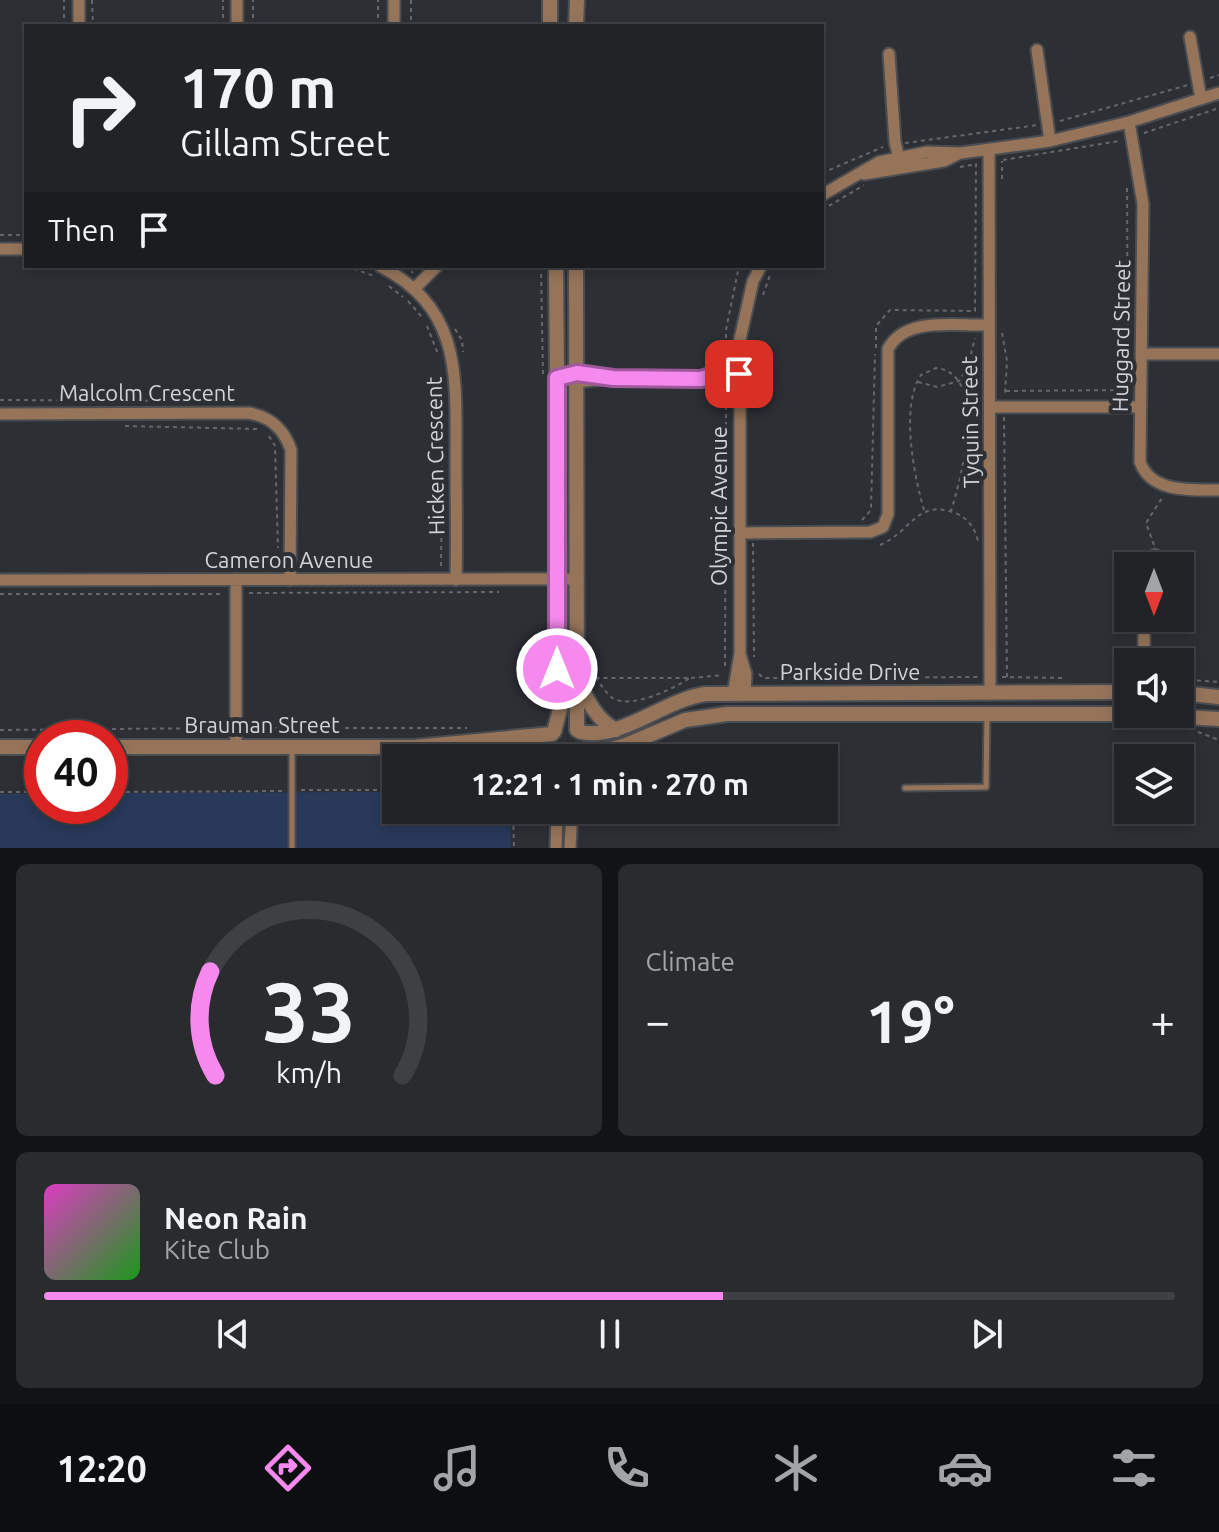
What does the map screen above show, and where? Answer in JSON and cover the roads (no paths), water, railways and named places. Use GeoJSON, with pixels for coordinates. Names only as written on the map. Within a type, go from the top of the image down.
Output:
{"type":"FeatureCollection","features":[{"type":"Feature","properties":{"kind":"street"},"geometry":{"type":"LineString","coordinates":[[79,0],[79,24]]}},
{"type":"Feature","properties":{"kind":"street"},"geometry":{"type":"LineString","coordinates":[[237,0],[237,24]]}},
{"type":"Feature","properties":{"kind":"street"},"geometry":{"type":"LineString","coordinates":[[394,0],[394,24]]}},
{"type":"Feature","properties":{"kind":"street"},"geometry":{"type":"LineString","coordinates":[[550,0],[550,24]]}},
{"type":"Feature","properties":{"kind":"street"},"geometry":{"type":"LineString","coordinates":[[576,24],[577,0]]}},
{"type":"Feature","properties":{"kind":"street"},"geometry":{"type":"LineString","coordinates":[[1190,37],[1201,99]]}},
{"type":"Feature","properties":{"kind":"street"},"geometry":{"type":"LineString","coordinates":[[1037,50],[1050,141]]}},
{"type":"Feature","properties":{"kind":"street"},"geometry":{"type":"LineString","coordinates":[[889,54],[900,163]]}},
{"type":"Feature","properties":{"kind":"street"},"geometry":{"type":"LineString","coordinates":[[824,194],[856,175],[900,163],[944,161],[961,153],[1050,141],[1129,122],[1219,93]]}},
{"type":"Feature","properties":{"kind":"street","name":"Huggard Street"},"geometry":{"type":"LineString","coordinates":[[1129,122],[1143,204],[1140,462],[1144,472],[1162,485],[1219,490]]}},
{"type":"Feature","properties":{"kind":"street","name":"Tyquin Street"},"geometry":{"type":"LineString","coordinates":[[989,150],[981,327],[990,407],[990,694]]}},
{"type":"Feature","properties":{"kind":"street"},"geometry":{"type":"LineString","coordinates":[[0,249],[24,249]]}},
{"type":"Feature","properties":{"kind":"street"},"geometry":{"type":"LineString","coordinates":[[416,287],[435,268]]}},
{"type":"Feature","properties":{"kind":"street"},"geometry":{"type":"LineString","coordinates":[[548,744],[560,709],[550,377],[556,268]]}},
{"type":"Feature","properties":{"kind":"street"},"geometry":{"type":"LineString","coordinates":[[576,268],[577,670],[579,731],[586,744]]}},
{"type":"Feature","properties":{"kind":"street","name":"Olympic Avenue"},"geometry":{"type":"LineString","coordinates":[[739,694],[739,533],[732,379],[745,311],[760,268]]}},
{"type":"Feature","properties":{"kind":"street","name":"Hicken Crescent"},"geometry":{"type":"LineString","coordinates":[[378,272],[416,287],[445,332],[452,355],[456,580]]}},
{"type":"Feature","properties":{"kind":"street"},"geometry":{"type":"LineString","coordinates":[[739,533],[870,532],[883,527],[888,514],[888,349],[893,338],[910,328],[981,327]]}},
{"type":"Feature","properties":{"kind":"street"},"geometry":{"type":"LineString","coordinates":[[1141,354],[1219,354]]}},
{"type":"Feature","properties":{"kind":"street"},"geometry":{"type":"LineString","coordinates":[[550,377],[732,379]]}},
{"type":"Feature","properties":{"kind":"street"},"geometry":{"type":"LineString","coordinates":[[990,407],[1141,407]]}},
{"type":"Feature","properties":{"kind":"street","name":"Malcolm Crescent"},"geometry":{"type":"LineString","coordinates":[[0,414],[249,413],[271,420],[283,432],[291,450],[290,580]]}},
{"type":"Feature","properties":{"kind":"street"},"geometry":{"type":"LineString","coordinates":[[236,579],[236,747]]}},
{"type":"Feature","properties":{"kind":"street","name":"Cameron Avenue"},"geometry":{"type":"LineString","coordinates":[[0,580],[578,579]]}},
{"type":"Feature","properties":{"kind":"street"},"geometry":{"type":"LineString","coordinates":[[577,670],[585,694],[605,723],[616,730]]}},
{"type":"Feature","properties":{"kind":"street","name":"Parkside Drive"},"geometry":{"type":"LineString","coordinates":[[553,733],[566,727],[600,735],[684,698],[739,694],[1114,692]]}},
{"type":"Feature","properties":{"kind":"street"},"geometry":{"type":"LineString","coordinates":[[1063,693],[1063,713]]}},
{"type":"Feature","properties":{"kind":"street"},"geometry":{"type":"LineString","coordinates":[[739,694],[739,714]]}},
{"type":"Feature","properties":{"kind":"street"},"geometry":{"type":"LineString","coordinates":[[988,713],[990,694]]}},
{"type":"Feature","properties":{"kind":"street"},"geometry":{"type":"LineString","coordinates":[[1194,694],[1219,697]]}},
{"type":"Feature","properties":{"kind":"street","name":"Parkside Drive"},"geometry":{"type":"LineString","coordinates":[[628,744],[685,720],[739,714],[1114,714]]}},
{"type":"Feature","properties":{"kind":"street","name":"Parkside Drive"},"geometry":{"type":"LineString","coordinates":[[1194,718],[1219,719]]}},
{"type":"Feature","properties":{"kind":"street","name":"Brauman Street"},"geometry":{"type":"LineString","coordinates":[[499,744],[553,733]]}},
{"type":"Feature","properties":{"kind":"street"},"geometry":{"type":"LineString","coordinates":[[0,747],[24,747]]}},
{"type":"Feature","properties":{"kind":"street","name":"Brauman Street"},"geometry":{"type":"LineString","coordinates":[[128,747],[382,747]]}},
{"type":"Feature","properties":{"kind":"street"},"geometry":{"type":"LineString","coordinates":[[556,848],[557,824]]}},
{"type":"Feature","properties":{"kind":"street"},"geometry":{"type":"LineString","coordinates":[[570,848],[571,824]]}},
{"type":"Feature","properties":{"kind":"lane"},"geometry":{"type":"LineString","coordinates":[[905,788],[986,787],[988,713]]}},
{"type":"Feature","properties":{"kind":"lane"},"geometry":{"type":"LineString","coordinates":[[292,747],[292,848]]}}]}
